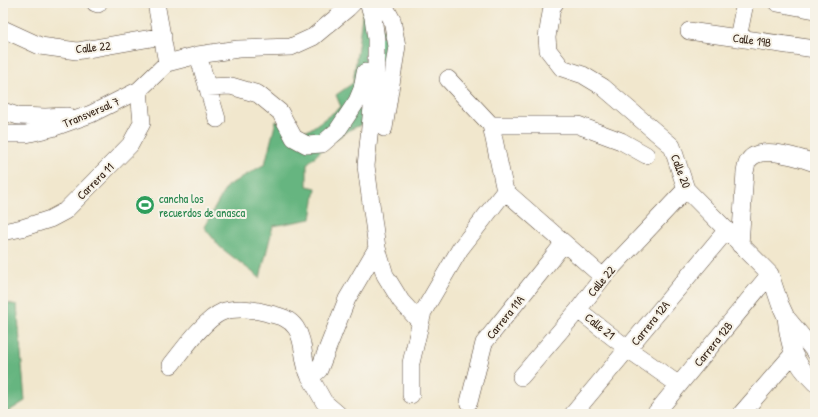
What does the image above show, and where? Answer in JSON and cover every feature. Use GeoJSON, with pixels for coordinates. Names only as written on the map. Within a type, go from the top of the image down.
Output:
{"type":"FeatureCollection","features":[{"type":"Feature","properties":{"kind":"street"},"geometry":{"type":"LineString","coordinates":[[156,3],[167,63],[198,55],[238,49],[291,47],[313,37],[352,3]]}},
{"type":"Feature","properties":{"kind":"street"},"geometry":{"type":"LineString","coordinates":[[368,3],[373,17],[375,32],[376,68],[366,166],[377,248],[385,275],[401,301],[420,322]]}},
{"type":"Feature","properties":{"kind":"street"},"geometry":{"type":"LineString","coordinates":[[383,3],[392,20],[397,46],[384,128]]}},
{"type":"Feature","properties":{"kind":"street"},"geometry":{"type":"LineString","coordinates":[[738,38],[745,3]]}},
{"type":"Feature","properties":{"kind":"street"},"geometry":{"type":"LineString","coordinates":[[777,3],[815,10]]}},
{"type":"Feature","properties":{"kind":"street","name":"Calle 20"},"geometry":{"type":"LineString","coordinates":[[553,5],[547,37],[548,50],[562,68],[583,75],[603,87],[672,146],[686,189],[770,274],[778,299],[786,317],[815,352]]}},
{"type":"Feature","properties":{"kind":"street","name":"Calle 22"},"geometry":{"type":"LineString","coordinates":[[3,29],[40,46],[77,51],[162,36]]}},
{"type":"Feature","properties":{"kind":"street","name":"Calle 19B"},"geometry":{"type":"LineString","coordinates":[[689,31],[815,49]]}},
{"type":"Feature","properties":{"kind":"street"},"geometry":{"type":"LineString","coordinates":[[198,55],[217,119]]}},
{"type":"Feature","properties":{"kind":"street","name":"Transversal 7"},"geometry":{"type":"LineString","coordinates":[[3,134],[26,134],[91,114],[139,90],[167,63]]}},
{"type":"Feature","properties":{"kind":"street"},"geometry":{"type":"LineString","coordinates":[[207,87],[231,86],[258,94],[280,112],[294,138],[307,145],[322,144],[337,131],[357,101],[362,89],[365,72]]}},
{"type":"Feature","properties":{"kind":"street"},"geometry":{"type":"LineString","coordinates":[[448,79],[491,126],[505,191],[603,277]]}},
{"type":"Feature","properties":{"kind":"street","name":"Carrera 11"},"geometry":{"type":"LineString","coordinates":[[3,232],[22,228],[50,219],[65,210],[130,145],[142,123],[139,90]]}},
{"type":"Feature","properties":{"kind":"street"},"geometry":{"type":"LineString","coordinates":[[3,111],[18,116],[45,117],[91,114]]}},
{"type":"Feature","properties":{"kind":"street"},"geometry":{"type":"LineString","coordinates":[[491,126],[578,125],[621,141],[646,154]]}},
{"type":"Feature","properties":{"kind":"street"},"geometry":{"type":"LineString","coordinates":[[740,245],[745,172],[748,161],[754,155],[768,152],[815,163]]}},
{"type":"Feature","properties":{"kind":"street","name":"Calle 22"},"geometry":{"type":"LineString","coordinates":[[521,377],[578,310],[603,277],[686,189]]}},
{"type":"Feature","properties":{"kind":"street"},"geometry":{"type":"LineString","coordinates":[[411,395],[412,363],[423,312],[460,249],[505,191]]}},
{"type":"Feature","properties":{"kind":"street","name":"Carrera 12A"},"geometry":{"type":"LineString","coordinates":[[573,414],[726,230]]}},
{"type":"Feature","properties":{"kind":"street","name":"Carrera 11A"},"geometry":{"type":"LineString","coordinates":[[469,402],[484,343],[564,244]]}},
{"type":"Feature","properties":{"kind":"street"},"geometry":{"type":"LineString","coordinates":[[309,375],[314,374],[319,370],[347,298],[377,248]]}},
{"type":"Feature","properties":{"kind":"street","name":"Carrera 12B"},"geometry":{"type":"LineString","coordinates":[[655,414],[770,274]]}},
{"type":"Feature","properties":{"kind":"street"},"geometry":{"type":"LineString","coordinates":[[171,365],[210,319],[222,312],[236,309],[258,310],[285,318],[296,329],[302,344],[306,369],[324,402],[338,414]]}},
{"type":"Feature","properties":{"kind":"street","name":"Calle 21"},"geometry":{"type":"LineString","coordinates":[[578,310],[628,349],[679,385]]}},
{"type":"Feature","properties":{"kind":"street"},"geometry":{"type":"LineString","coordinates":[[786,317],[788,337],[793,354],[803,370],[815,383]]}},
{"type":"Feature","properties":{"kind":"street"},"geometry":{"type":"LineString","coordinates":[[741,414],[793,354]]}},
{"type":"Feature","properties":{"kind":"green space"},"geometry":{"type":"Polygon","coordinates":[[[363,9],[381,25],[390,50],[375,119],[349,130],[327,145],[307,164],[307,186],[316,188],[311,219],[273,226],[260,278],[220,247],[204,227],[227,186],[265,164],[276,121],[294,131],[309,130],[341,107],[336,95],[353,83],[363,9]]]}},
{"type":"Feature","properties":{"kind":"green space"},"geometry":{"type":"Polygon","coordinates":[[[3,302],[17,305],[25,401],[9,411],[9,414],[3,414],[3,302]]]}},
{"type":"Feature","properties":{"kind":"place","name":"cancha los recuerdos de anasca"},"geometry":{"type":"Point","coordinates":[145,205]}}]}
